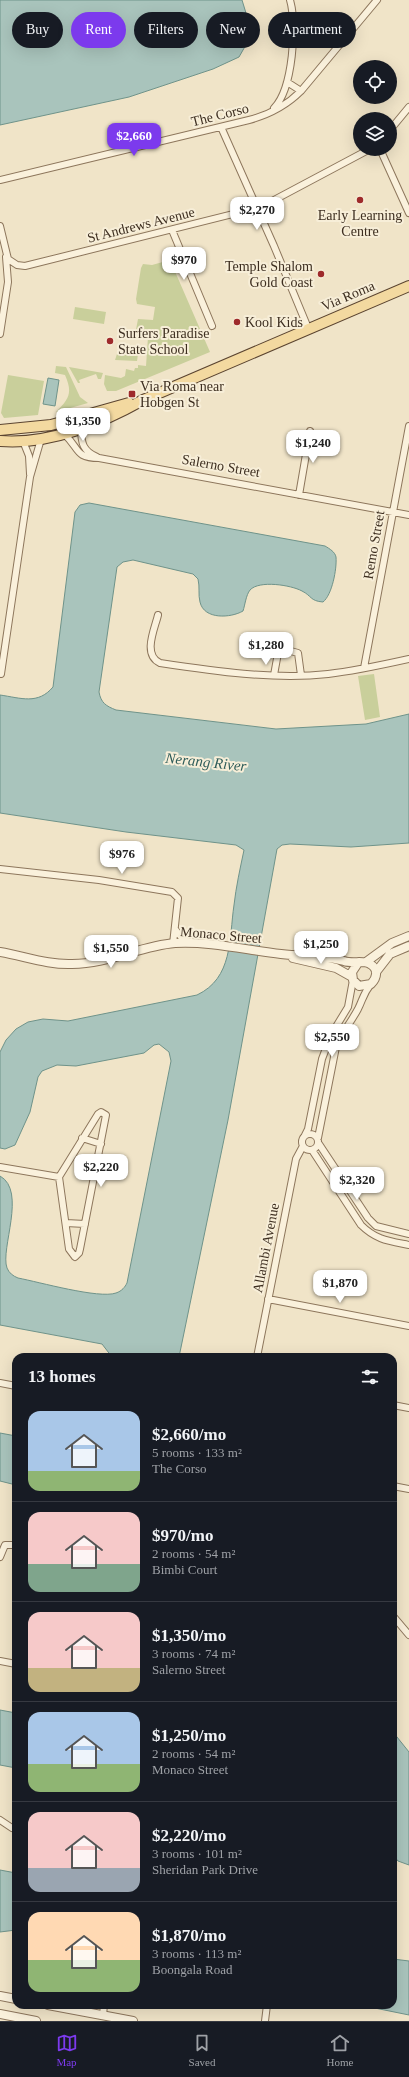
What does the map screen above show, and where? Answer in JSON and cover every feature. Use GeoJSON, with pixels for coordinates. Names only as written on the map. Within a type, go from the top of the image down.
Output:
{"type":"FeatureCollection","features":[{"type":"Feature","properties":{"kind":"main road","name":"Via Roma"},"geometry":{"type":"LineString","coordinates":[[0,441],[23,442],[64,434],[78,429],[124,411],[143,400],[409,286]]}},
{"type":"Feature","properties":{"kind":"main road","name":"Via Roma"},"geometry":{"type":"LineString","coordinates":[[0,430],[42,426],[143,400]]}},
{"type":"Feature","properties":{"kind":"street"},"geometry":{"type":"LineString","coordinates":[[262,116],[277,105],[287,82],[294,25],[290,0]]}},
{"type":"Feature","properties":{"kind":"street","name":"The Corso"},"geometry":{"type":"LineString","coordinates":[[0,180],[262,116],[287,103],[301,91],[377,0]]}},
{"type":"Feature","properties":{"kind":"street"},"geometry":{"type":"LineString","coordinates":[[287,82],[301,91]]}},
{"type":"Feature","properties":{"kind":"street"},"geometry":{"type":"LineString","coordinates":[[397,122],[409,107]]}},
{"type":"Feature","properties":{"kind":"street"},"geometry":{"type":"LineString","coordinates":[[221,127],[274,246],[308,328]]}},
{"type":"Feature","properties":{"kind":"street","name":"St Andrews Avenue"},"geometry":{"type":"LineString","coordinates":[[6,253],[11,262],[25,266],[256,208],[356,156]]}},
{"type":"Feature","properties":{"kind":"street"},"geometry":{"type":"LineString","coordinates":[[383,156],[409,213]]}},
{"type":"Feature","properties":{"kind":"street"},"geometry":{"type":"LineString","coordinates":[[0,226],[6,253],[9,279],[0,334]]}},
{"type":"Feature","properties":{"kind":"street"},"geometry":{"type":"LineString","coordinates":[[172,230],[212,326]]}},
{"type":"Feature","properties":{"kind":"street"},"geometry":{"type":"LineString","coordinates":[[61,422],[78,429]]}},
{"type":"Feature","properties":{"kind":"street","name":"Remo Street"},"geometry":{"type":"LineString","coordinates":[[364,668],[409,426]]}},
{"type":"Feature","properties":{"kind":"street","name":"Salerno Street"},"geometry":{"type":"LineString","coordinates":[[78,429],[83,447],[88,453],[99,458]]}},
{"type":"Feature","properties":{"kind":"street"},"geometry":{"type":"LineString","coordinates":[[299,495],[310,431]]}},
{"type":"Feature","properties":{"kind":"street","name":"Salerno Street"},"geometry":{"type":"LineString","coordinates":[[64,434],[71,440],[82,456],[409,515]]}},
{"type":"Feature","properties":{"kind":"street"},"geometry":{"type":"LineString","coordinates":[[1,674],[30,477],[42,439]]}},
{"type":"Feature","properties":{"kind":"street"},"geometry":{"type":"LineString","coordinates":[[23,442],[29,456],[30,477]]}},
{"type":"Feature","properties":{"kind":"street"},"geometry":{"type":"LineString","coordinates":[[158,615],[151,649],[153,656],[158,662],[274,675],[301,675],[328,674],[409,659]]}},
{"type":"Feature","properties":{"kind":"street"},"geometry":{"type":"LineString","coordinates":[[274,675],[278,653],[287,650],[295,651],[298,654],[301,675]]}},
{"type":"Feature","properties":{"kind":"street"},"geometry":{"type":"LineString","coordinates":[[0,869],[100,880],[172,892],[176,894],[178,898],[172,944]]}},
{"type":"Feature","properties":{"kind":"street"},"geometry":{"type":"LineString","coordinates":[[175,929],[185,940],[195,943]]}},
{"type":"Feature","properties":{"kind":"street"},"geometry":{"type":"LineString","coordinates":[[376,972],[390,954],[408,947],[407,937],[392,943],[354,967],[348,1007],[331,1035],[322,1059],[308,1129],[302,1141],[304,1146],[312,1150],[361,1225],[370,1235],[409,1245]]}},
{"type":"Feature","properties":{"kind":"street","name":"Monaco Street"},"geometry":{"type":"LineString","coordinates":[[0,952],[60,964],[85,964],[172,944],[195,943],[283,955],[336,968],[352,978]]}},
{"type":"Feature","properties":{"kind":"street","name":"Monaco Street"},"geometry":{"type":"LineString","coordinates":[[0,948],[16,955]]}},
{"type":"Feature","properties":{"kind":"street","name":"Monaco Street"},"geometry":{"type":"LineString","coordinates":[[283,955],[321,955],[362,963]]}},
{"type":"Feature","properties":{"kind":"street"},"geometry":{"type":"LineString","coordinates":[[312,1150],[318,1141],[336,1047],[358,1008],[363,994],[376,977],[374,967],[362,963]]}},
{"type":"Feature","properties":{"kind":"street"},"geometry":{"type":"LineString","coordinates":[[352,978],[359,986],[367,986],[371,984]]}},
{"type":"Feature","properties":{"kind":"street"},"geometry":{"type":"LineString","coordinates":[[104,1112],[106,1115],[100,1144],[79,1253],[75,1257],[72,1256],[69,1249],[59,1177],[98,1114],[104,1112]]}},
{"type":"Feature","properties":{"kind":"street"},"geometry":{"type":"LineString","coordinates":[[305,1135],[311,1133],[318,1141],[368,1218],[376,1226],[409,1234]]}},
{"type":"Feature","properties":{"kind":"street"},"geometry":{"type":"LineString","coordinates":[[82,1138],[100,1144]]}},
{"type":"Feature","properties":{"kind":"street","name":"Allambi Avenue"},"geometry":{"type":"LineString","coordinates":[[258,1353],[296,1159],[304,1146]]}},
{"type":"Feature","properties":{"kind":"street"},"geometry":{"type":"LineString","coordinates":[[322,1165],[330,1160]]}},
{"type":"Feature","properties":{"kind":"street"},"geometry":{"type":"LineString","coordinates":[[0,1167],[59,1177]]}},
{"type":"Feature","properties":{"kind":"street"},"geometry":{"type":"LineString","coordinates":[[66,1223],[85,1224]]}},
{"type":"Feature","properties":{"kind":"street"},"geometry":{"type":"LineString","coordinates":[[268,1299],[409,1326]]}},
{"type":"Feature","properties":{"kind":"street"},"geometry":{"type":"LineString","coordinates":[[0,1383],[12,1385]]}},
{"type":"Feature","properties":{"kind":"street"},"geometry":{"type":"LineString","coordinates":[[397,1406],[409,1408]]}},
{"type":"Feature","properties":{"kind":"street"},"geometry":{"type":"LineString","coordinates":[[397,1487],[409,1489]]}},
{"type":"Feature","properties":{"kind":"street"},"geometry":{"type":"LineString","coordinates":[[0,1557],[5,1545],[12,1545]]}},
{"type":"Feature","properties":{"kind":"street"},"geometry":{"type":"LineString","coordinates":[[397,1621],[409,1635]]}},
{"type":"Feature","properties":{"kind":"street"},"geometry":{"type":"LineString","coordinates":[[0,1661],[12,1663]]}},
{"type":"Feature","properties":{"kind":"street"},"geometry":{"type":"LineString","coordinates":[[0,1820],[12,1828]]}},
{"type":"Feature","properties":{"kind":"street"},"geometry":{"type":"LineString","coordinates":[[0,1996],[12,1998]]}},
{"type":"Feature","properties":{"kind":"street"},"geometry":{"type":"LineString","coordinates":[[65,2009],[103,2018],[133,2021]]}},
{"type":"Feature","properties":{"kind":"street"},"geometry":{"type":"LineString","coordinates":[[264,2021],[267,2009]]}},
{"type":"Feature","properties":{"kind":"street"},"geometry":{"type":"LineString","coordinates":[[0,2014],[36,2021]]}},
{"type":"Feature","properties":{"kind":"green space"},"geometry":{"type":"Polygon","coordinates":[[[170,260],[210,352],[116,391],[107,391],[104,384],[105,375],[121,378],[125,376],[126,369],[134,371],[135,368],[138,368],[138,365],[146,366],[148,337],[135,335],[138,319],[153,320],[155,307],[137,304],[136,299],[141,268],[143,264],[152,265],[170,260]]]}},
{"type":"Feature","properties":{"kind":"green space"},"geometry":{"type":"Polygon","coordinates":[[[75,307],[106,312],[104,324],[73,319],[75,307]]]}},
{"type":"Feature","properties":{"kind":"green space"},"geometry":{"type":"Polygon","coordinates":[[[120,352],[138,354],[137,361],[115,360],[117,354],[120,352]]]}},
{"type":"Feature","properties":{"kind":"green space"},"geometry":{"type":"Polygon","coordinates":[[[56,366],[66,367],[80,397],[88,403],[56,412],[67,399],[69,387],[65,375],[55,373],[56,366]]]}},
{"type":"Feature","properties":{"kind":"green space"},"geometry":{"type":"Polygon","coordinates":[[[69,367],[103,373],[101,379],[98,379],[96,374],[79,380],[80,383],[78,383],[69,367]]]}},
{"type":"Feature","properties":{"kind":"green space"},"geometry":{"type":"Polygon","coordinates":[[[8,375],[44,381],[38,415],[4,418],[1,413],[8,375]]]}},
{"type":"Feature","properties":{"kind":"green space"},"geometry":{"type":"Polygon","coordinates":[[[374,674],[380,717],[365,720],[358,676],[374,674]]]}},
{"type":"Feature","properties":{"kind":"water"},"geometry":{"type":"Polygon","coordinates":[[[0,0],[242,0],[246,12],[206,12],[206,48],[244,48],[239,57],[213,69],[129,97],[0,125],[0,0]]]}},
{"type":"Feature","properties":{"kind":"water"},"geometry":{"type":"Polygon","coordinates":[[[48,378],[59,380],[55,406],[43,404],[48,378]]]}},
{"type":"Feature","properties":{"kind":"water","name":"Nerang River"},"geometry":{"type":"Polygon","coordinates":[[[89,503],[325,546],[333,552],[336,557],[336,568],[331,588],[329,594],[323,602],[316,601],[302,591],[283,585],[260,585],[250,590],[243,611],[225,616],[212,615],[203,608],[199,599],[198,579],[193,574],[133,560],[123,562],[117,567],[99,692],[101,699],[107,705],[116,710],[276,729],[366,724],[409,714],[409,843],[351,847],[290,844],[282,845],[277,849],[228,1120],[180,1353],[109,1353],[102,1344],[0,1325],[0,1176],[8,1183],[12,1194],[11,1220],[6,1259],[7,1268],[11,1274],[18,1278],[96,1294],[116,1293],[122,1290],[127,1283],[171,1061],[169,1052],[159,1044],[154,1045],[144,1053],[76,1066],[57,1065],[42,1071],[38,1077],[30,1112],[15,1145],[5,1149],[0,1148],[0,1052],[6,1040],[16,1029],[28,1022],[43,1019],[68,1021],[197,995],[209,988],[217,979],[227,956],[230,944],[236,891],[244,850],[236,845],[126,832],[0,813],[0,695],[29,699],[47,693],[53,687],[75,512],[80,505],[89,503]]]}},
{"type":"Feature","properties":{"kind":"water"},"geometry":{"type":"Polygon","coordinates":[[[0,1433],[12,1435],[12,1484],[0,1481],[0,1433]]]}},
{"type":"Feature","properties":{"kind":"water"},"geometry":{"type":"Polygon","coordinates":[[[0,1710],[12,1712],[12,1767],[0,1765],[0,1710]]]}},
{"type":"Feature","properties":{"kind":"water"},"geometry":{"type":"Polygon","coordinates":[[[397,1737],[409,1752],[409,1865],[398,1861],[397,1737]]]}},
{"type":"Feature","properties":{"kind":"water"},"geometry":{"type":"Polygon","coordinates":[[[0,1870],[12,1872],[12,1930],[0,1932],[0,1870]]]}},
{"type":"Feature","properties":{"kind":"water"},"geometry":{"type":"Polygon","coordinates":[[[397,1960],[409,1961],[409,2015],[380,2009],[397,2009],[397,1960]]]}},
{"type":"Feature","properties":{"kind":"place","name":"Early Learning Centre"},"geometry":{"type":"Point","coordinates":[360,200]}},
{"type":"Feature","properties":{"kind":"place","name":"Temple Shalom Gold Coast"},"geometry":{"type":"Point","coordinates":[321,274]}},
{"type":"Feature","properties":{"kind":"place","name":"Kool Kids"},"geometry":{"type":"Point","coordinates":[237,322]}},
{"type":"Feature","properties":{"kind":"place","name":"Surfers Paradise State School"},"geometry":{"type":"Point","coordinates":[110,341]}},
{"type":"Feature","properties":{"kind":"place","name":"Via Roma near Hobgen St"},"geometry":{"type":"Point","coordinates":[132,394]}}]}
